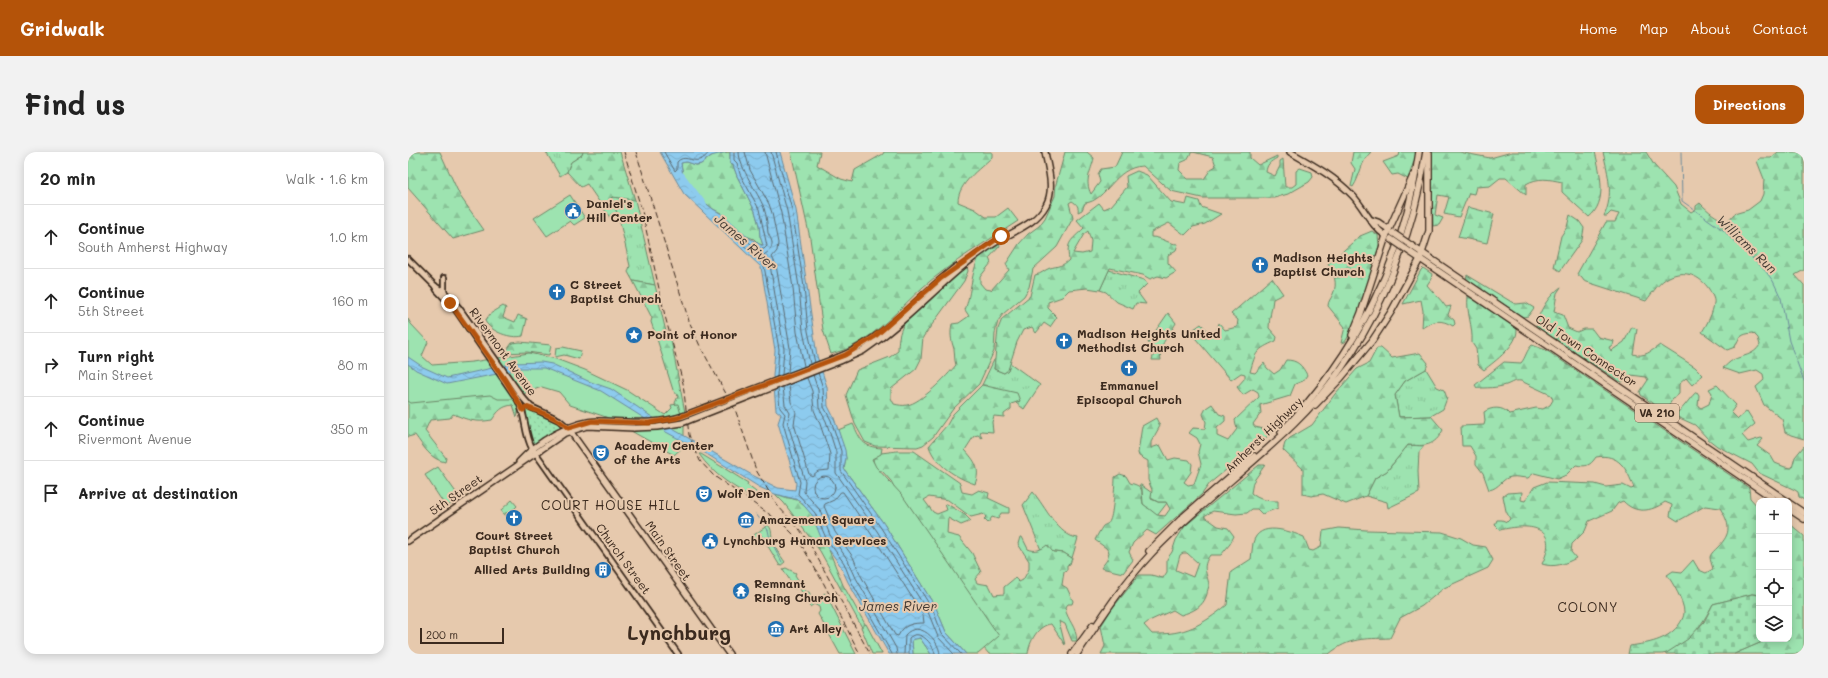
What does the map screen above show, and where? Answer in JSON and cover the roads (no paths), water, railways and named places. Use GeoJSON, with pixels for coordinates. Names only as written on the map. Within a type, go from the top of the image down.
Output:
{"type":"FeatureCollection","features":[{"type":"Feature","properties":{"kind":"highway"},"geometry":{"type":"LineString","coordinates":[[1320,388],[1343,352],[1356,327],[1388,238],[1412,179],[1419,152]]}},
{"type":"Feature","properties":{"kind":"highway","name":"Amherst Highway"},"geometry":{"type":"LineString","coordinates":[[1072,654],[1128,577],[1159,540],[1184,516],[1279,434],[1320,388],[1352,342],[1388,268],[1408,210],[1419,152]]}},
{"type":"Feature","properties":{"kind":"highway"},"geometry":{"type":"LineString","coordinates":[[1296,422],[1324,397],[1356,361],[1387,318],[1423,253],[1429,231],[1428,152]]}},
{"type":"Feature","properties":{"kind":"highway","name":"Amherst Highway"},"geometry":{"type":"LineString","coordinates":[[1078,654],[1122,590],[1149,557],[1195,511],[1248,466],[1296,422],[1340,368],[1367,326],[1380,302],[1398,260],[1411,223],[1428,152]]}},
{"type":"Feature","properties":{"kind":"highway","name":"Old Town Connector"},"geometry":{"type":"LineString","coordinates":[[1391,231],[1782,498]]}},
{"type":"Feature","properties":{"kind":"highway","name":"Old Town Connector"},"geometry":{"type":"LineString","coordinates":[[1388,238],[1773,498]]}},
{"type":"Feature","properties":{"kind":"highway","name":"Old Town Connector"},"geometry":{"type":"LineString","coordinates":[[1792,505],[1804,513]]}},
{"type":"Feature","properties":{"kind":"highway"},"geometry":{"type":"LineString","coordinates":[[1792,511],[1804,519]]}},
{"type":"Feature","properties":{"kind":"main road","name":"5th Street"},"geometry":{"type":"LineString","coordinates":[[408,541],[516,466],[557,434],[587,426],[620,424],[657,427],[682,422],[863,351],[877,341],[964,265],[992,244],[1035,219],[1042,212],[1048,202],[1050,190],[1044,152]]}},
{"type":"Feature","properties":{"kind":"main road","name":"Old Town Connector"},"geometry":{"type":"LineString","coordinates":[[1290,152],[1322,170],[1338,182],[1352,195],[1372,220],[1375,227],[1388,238]]}},
{"type":"Feature","properties":{"kind":"main road","name":"Old Town Connector"},"geometry":{"type":"LineString","coordinates":[[1372,220],[1378,222],[1391,231]]}},
{"type":"Feature","properties":{"kind":"main road","name":"Rivermont Avenue"},"geometry":{"type":"LineString","coordinates":[[408,259],[435,286],[437,290],[451,302]]}},
{"type":"Feature","properties":{"kind":"main road"},"geometry":{"type":"LineString","coordinates":[[444,278],[443,284],[445,292]]}},
{"type":"Feature","properties":{"kind":"main road","name":"Rivermont Avenue"},"geometry":{"type":"LineString","coordinates":[[435,286],[445,292],[520,398],[540,411]]}},
{"type":"Feature","properties":{"kind":"main road","name":"Rivermont Avenue"},"geometry":{"type":"LineString","coordinates":[[520,398],[523,410]]}},
{"type":"Feature","properties":{"kind":"main road"},"geometry":{"type":"LineString","coordinates":[[523,410],[526,407],[540,411]]}},
{"type":"Feature","properties":{"kind":"main road","name":"Church Street"},"geometry":{"type":"LineString","coordinates":[[523,410],[527,434],[535,451],[678,654]]}},
{"type":"Feature","properties":{"kind":"main road","name":"Main Street"},"geometry":{"type":"LineString","coordinates":[[540,411],[559,420],[569,430],[729,654]]}},
{"type":"Feature","properties":{"kind":"water","name":"James River"},"geometry":{"type":"Polygon","coordinates":[[[660,152],[726,152],[711,156],[701,164],[695,165],[686,162],[681,163],[683,176],[693,193],[713,209],[725,216],[746,236],[763,245],[755,211],[733,165],[730,164],[730,152],[780,152],[796,210],[817,356],[827,387],[828,406],[834,418],[845,450],[846,458],[844,469],[884,524],[936,608],[946,632],[966,654],[931,654],[920,638],[912,640],[913,654],[889,654],[840,565],[822,540],[812,515],[799,500],[775,494],[759,487],[705,453],[666,432],[601,391],[544,368],[518,368],[507,372],[447,384],[416,370],[408,364],[408,357],[423,367],[447,378],[515,363],[541,362],[552,364],[588,381],[611,389],[652,417],[752,475],[778,488],[795,490],[796,483],[778,423],[781,414],[776,410],[773,376],[775,350],[761,267],[684,194],[660,152]]]}},
{"type":"Feature","properties":{"kind":"waterway","name":"Williams Run"},"geometry":{"type":"LineString","coordinates":[[1681,152],[1682,201],[1723,230],[1764,269],[1773,281],[1781,298],[1789,341],[1804,381]]}},
{"type":"Feature","properties":{"kind":"waterway","name":"James River"},"geometry":{"type":"LineString","coordinates":[[682,175],[704,204]]}},
{"type":"Feature","properties":{"kind":"waterway"},"geometry":{"type":"LineString","coordinates":[[756,514],[768,530],[770,539],[782,562]]}},
{"type":"Feature","properties":{"kind":"railway"},"geometry":{"type":"LineString","coordinates":[[624,152],[642,211],[665,316],[683,383],[689,435],[700,461],[714,476],[782,523],[798,539],[824,584],[860,654]]}},
{"type":"Feature","properties":{"kind":"railway"},"geometry":{"type":"LineString","coordinates":[[636,152],[689,321],[700,346],[736,412],[756,470],[777,505],[800,530],[811,546],[870,654]]}},
{"type":"Feature","properties":{"kind":"place","name":"Daniel's Hill Center"},"geometry":{"type":"Point","coordinates":[573,211]}},
{"type":"Feature","properties":{"kind":"place","name":"Madison Heights Baptist Church"},"geometry":{"type":"Point","coordinates":[1260,265]}},
{"type":"Feature","properties":{"kind":"place","name":"C Street Baptist Church"},"geometry":{"type":"Point","coordinates":[557,292]}},
{"type":"Feature","properties":{"kind":"place","name":"Point of Honor"},"geometry":{"type":"Point","coordinates":[634,335]}},
{"type":"Feature","properties":{"kind":"place","name":"Madison Heights United Methodist Church"},"geometry":{"type":"Point","coordinates":[1064,341]}},
{"type":"Feature","properties":{"kind":"place","name":"Emmanuel Episcopal Church"},"geometry":{"type":"Point","coordinates":[1129,368]}},
{"type":"Feature","properties":{"kind":"place","name":"Academy Center of the Arts"},"geometry":{"type":"Point","coordinates":[601,453]}},
{"type":"Feature","properties":{"kind":"place","name":"Wolf Den"},"geometry":{"type":"Point","coordinates":[704,494]}},
{"type":"Feature","properties":{"kind":"place","name":"Court Street Baptist Church"},"geometry":{"type":"Point","coordinates":[514,518]}},
{"type":"Feature","properties":{"kind":"place","name":"Amazement Square"},"geometry":{"type":"Point","coordinates":[746,520]}},
{"type":"Feature","properties":{"kind":"place","name":"Lynchburg Human Services"},"geometry":{"type":"Point","coordinates":[710,541]}},
{"type":"Feature","properties":{"kind":"place","name":"Allied Arts Building"},"geometry":{"type":"Point","coordinates":[603,570]}},
{"type":"Feature","properties":{"kind":"place","name":"Remnant Rising Church"},"geometry":{"type":"Point","coordinates":[741,591]}},
{"type":"Feature","properties":{"kind":"place","name":"Art Alley"},"geometry":{"type":"Point","coordinates":[776,629]}},
{"type":"Feature","properties":{"kind":"district","name":"COURT HOUSE HILL"},"geometry":{"type":"Point","coordinates":[611,505]}},
{"type":"Feature","properties":{"kind":"district","name":"COLONY"},"geometry":{"type":"Point","coordinates":[1588,607]}},
{"type":"Feature","properties":{"kind":"district","name":"Lynchburg"},"geometry":{"type":"Point","coordinates":[679,633]}}]}
